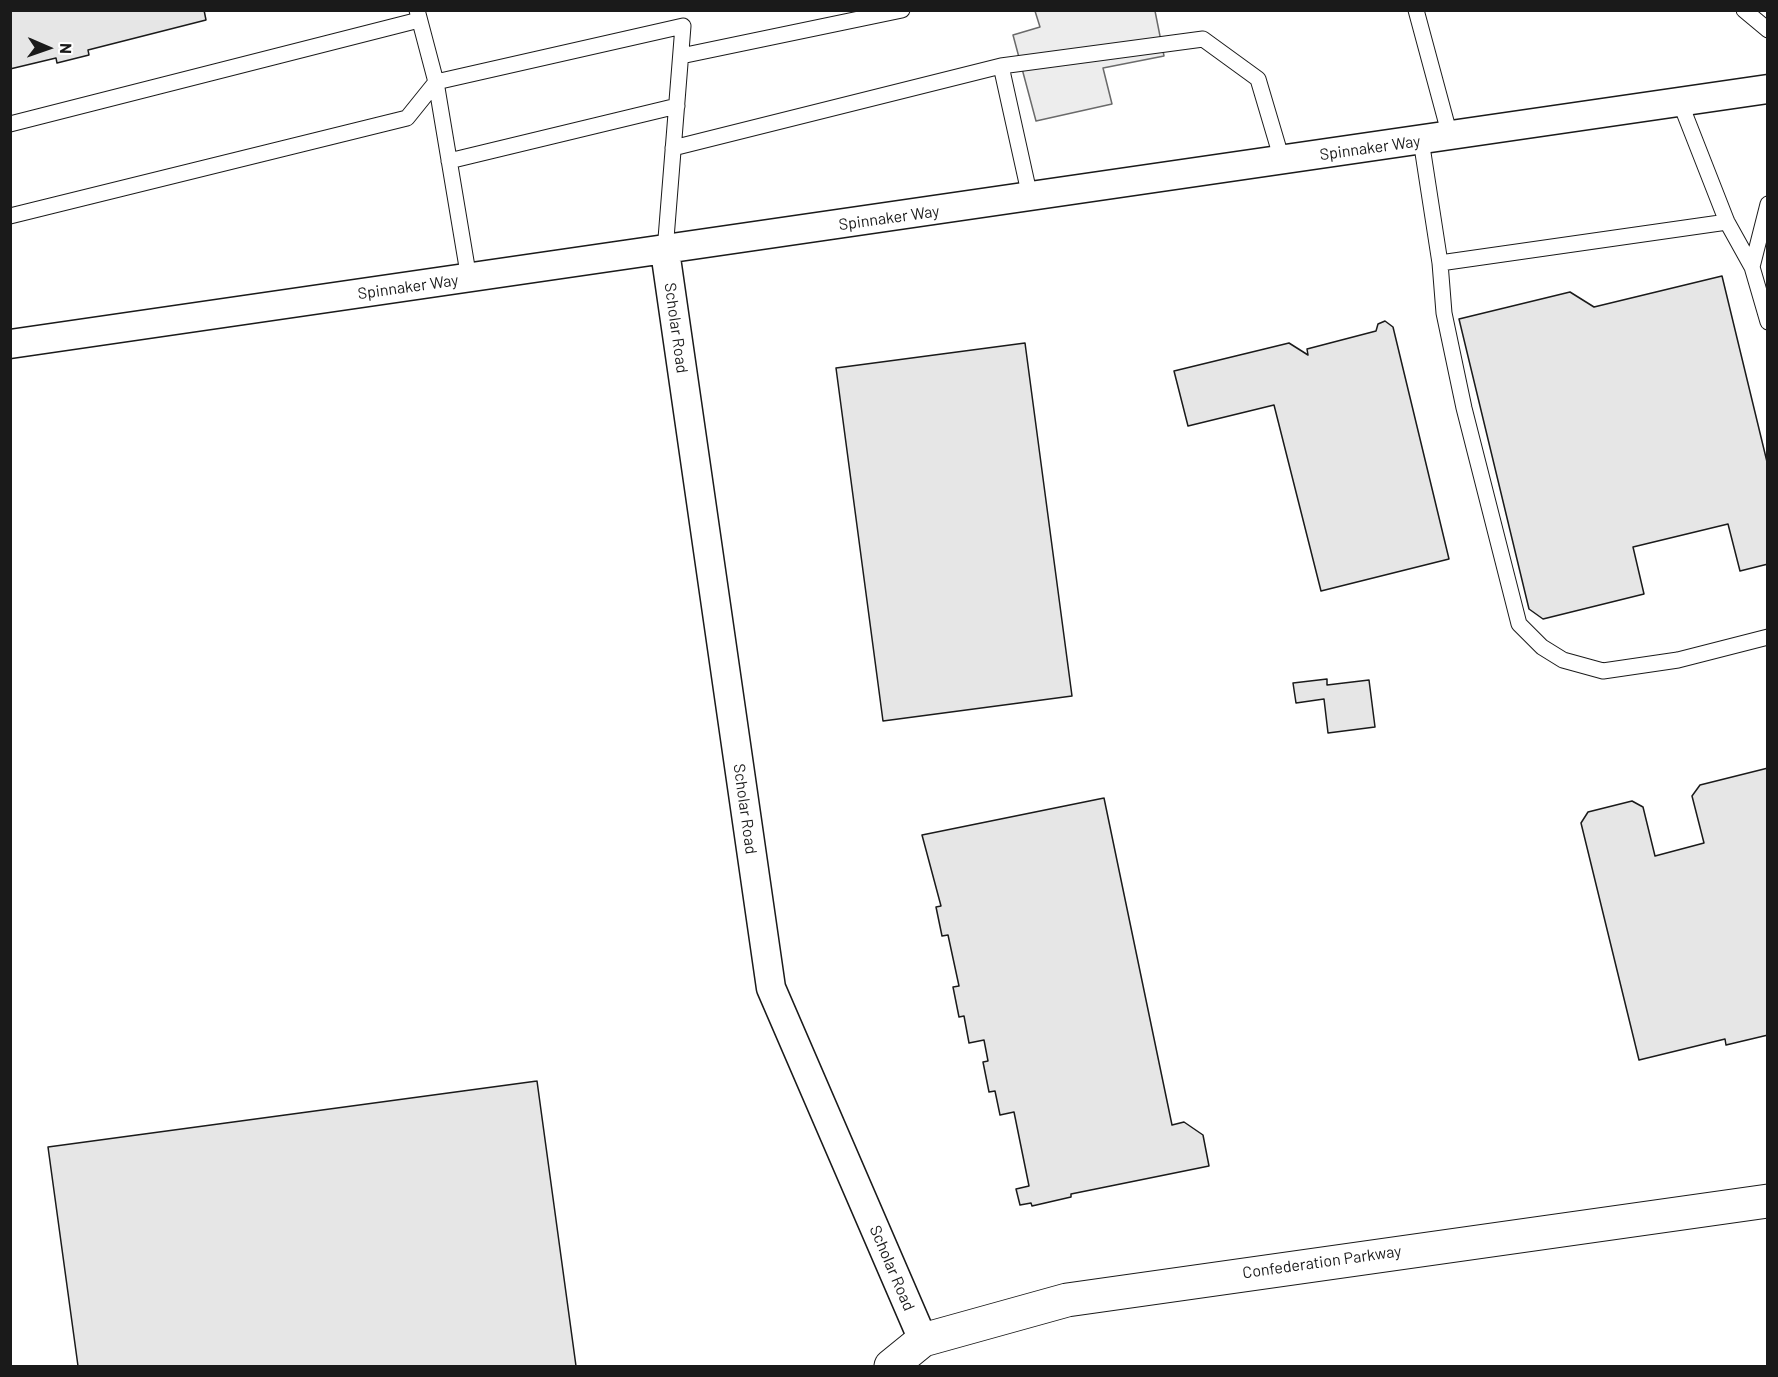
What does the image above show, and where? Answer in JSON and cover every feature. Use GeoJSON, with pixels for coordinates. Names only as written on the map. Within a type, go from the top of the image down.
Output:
{"type":"FeatureCollection","features":[{"type":"Feature","properties":{"kind":"street","name":"Spinnaker Way"},"geometry":{"type":"LineString","coordinates":[[10,344],[665,251],[1767,89]]}},
{"type":"Feature","properties":{"kind":"street","name":"Scholar Road"},"geometry":{"type":"LineString","coordinates":[[665,251],[771,988],[923,1340]]}},
{"type":"Feature","properties":{"kind":"street","name":"Confederation Parkway"},"geometry":{"type":"LineString","coordinates":[[891,1366],[923,1340],[1067,1300],[1767,1201]]}},
{"type":"Feature","properties":{"kind":"lane"},"geometry":{"type":"LineString","coordinates":[[681,56],[902,10]]}},
{"type":"Feature","properties":{"kind":"lane"},"geometry":{"type":"LineString","coordinates":[[1416,10],[1450,136]]}},
{"type":"Feature","properties":{"kind":"lane"},"geometry":{"type":"LineString","coordinates":[[1744,10],[1767,30]]}},
{"type":"Feature","properties":{"kind":"lane"},"geometry":{"type":"LineString","coordinates":[[10,124],[418,15],[436,82],[469,279]]}},
{"type":"Feature","properties":{"kind":"lane"},"geometry":{"type":"LineString","coordinates":[[10,216],[407,118],[436,82],[683,26],[665,251]]}},
{"type":"Feature","properties":{"kind":"lane"},"geometry":{"type":"LineString","coordinates":[[673,148],[1001,66],[1203,39],[1258,79],[1282,160]]}},
{"type":"Feature","properties":{"kind":"lane"},"geometry":{"type":"LineString","coordinates":[[1001,66],[1030,197]]}},
{"type":"Feature","properties":{"kind":"lane"},"geometry":{"type":"LineString","coordinates":[[1680,102],[1727,222],[1752,267],[1767,322]]}},
{"type":"Feature","properties":{"kind":"lane"},"geometry":{"type":"LineString","coordinates":[[449,161],[677,106]]}},
{"type":"Feature","properties":{"kind":"lane"},"geometry":{"type":"LineString","coordinates":[[1421,140],[1440,263],[1443,313],[1464,408],[1519,624],[1542,647],[1563,660],[1603,671],[1678,660],[1767,637]]}},
{"type":"Feature","properties":{"kind":"lane"},"geometry":{"type":"LineString","coordinates":[[1752,267],[1767,204]]}},
{"type":"Feature","properties":{"kind":"lane"},"geometry":{"type":"LineString","coordinates":[[1440,263],[1727,222]]}},
{"type":"Feature","properties":{"kind":"shaded area"},"geometry":{"type":"Polygon","coordinates":[[[1035,11],[1155,11],[1164,56],[1103,68],[1112,104],[1036,121],[1013,35],[1040,27],[1035,11]]]}},
{"type":"Feature","properties":{"kind":"building"},"geometry":{"type":"Polygon","coordinates":[[[10,10],[204,10],[206,20],[88,50],[89,55],[57,63],[56,58],[10,69],[10,10]]]}},
{"type":"Feature","properties":{"kind":"building"},"geometry":{"type":"Polygon","coordinates":[[[1722,276],[1768,466],[1768,564],[1740,571],[1728,524],[1633,547],[1644,594],[1543,619],[1529,609],[1459,319],[1570,292],[1594,307],[1722,276]]]}},
{"type":"Feature","properties":{"kind":"building"},"geometry":{"type":"Polygon","coordinates":[[[1385,321],[1393,327],[1449,559],[1321,591],[1274,405],[1188,426],[1174,371],[1289,343],[1308,355],[1307,349],[1376,331],[1378,324],[1385,321]]]}},
{"type":"Feature","properties":{"kind":"building"},"geometry":{"type":"Polygon","coordinates":[[[1025,343],[1072,696],[883,721],[836,368],[1025,343]]]}},
{"type":"Feature","properties":{"kind":"building"},"geometry":{"type":"Polygon","coordinates":[[[1327,679],[1327,685],[1369,680],[1375,727],[1328,733],[1324,699],[1296,703],[1293,683],[1327,679]]]}},
{"type":"Feature","properties":{"kind":"building"},"geometry":{"type":"Polygon","coordinates":[[[1768,768],[1768,1035],[1726,1045],[1725,1039],[1639,1060],[1581,823],[1588,812],[1632,801],[1643,807],[1655,856],[1704,843],[1692,796],[1700,785],[1768,768]]]}},
{"type":"Feature","properties":{"kind":"building"},"geometry":{"type":"Polygon","coordinates":[[[1104,798],[1172,1125],[1184,1122],[1203,1135],[1209,1166],[1071,1194],[1071,1197],[1032,1206],[1031,1203],[1020,1205],[1016,1189],[1029,1186],[1014,1112],[1000,1115],[995,1091],[989,1092],[983,1062],[988,1061],[984,1040],[969,1043],[964,1016],[959,1017],[953,987],[959,986],[948,935],[942,936],[936,907],[941,906],[922,835],[1104,798]]]}},
{"type":"Feature","properties":{"kind":"building"},"geometry":{"type":"Polygon","coordinates":[[[537,1081],[576,1366],[78,1366],[48,1147],[537,1081]]]}}]}
